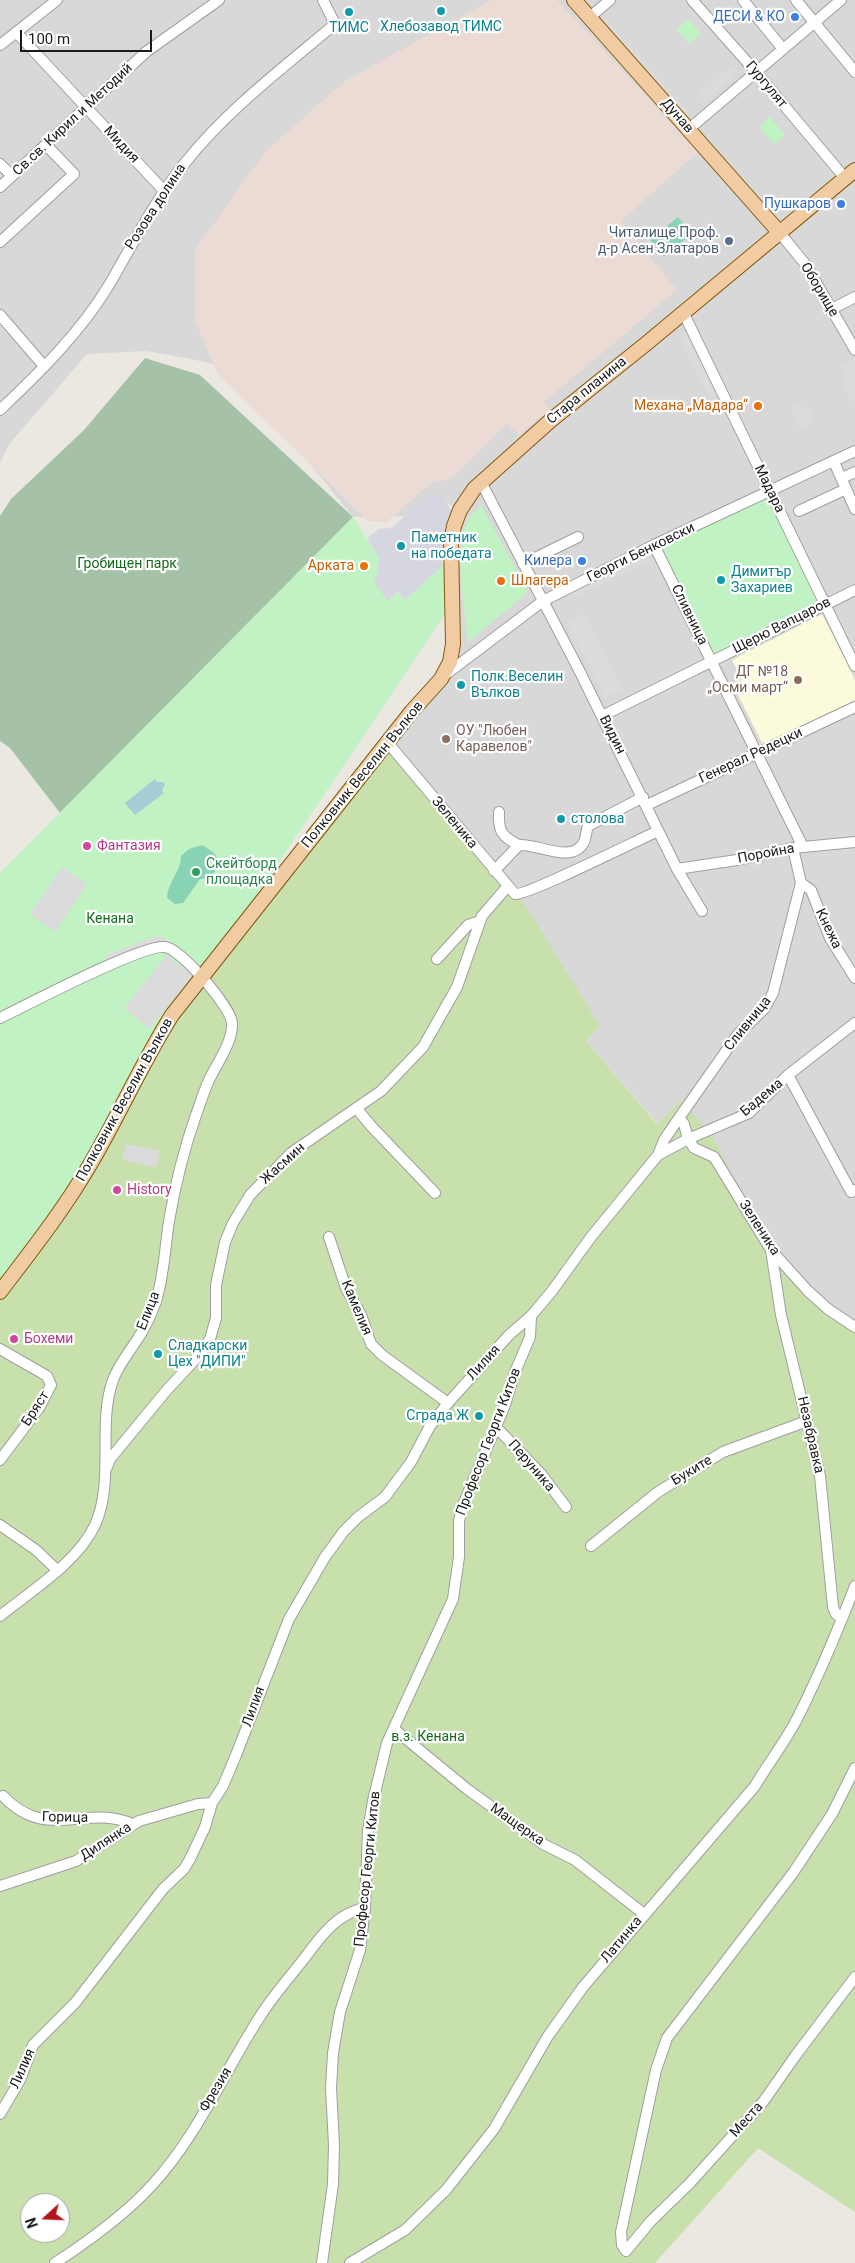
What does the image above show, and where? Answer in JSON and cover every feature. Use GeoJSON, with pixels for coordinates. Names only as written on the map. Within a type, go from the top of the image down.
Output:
{"type":"FeatureCollection","features":[{"type":"Feature","properties":{"kind":"main road","name":"Дунав"},"geometry":{"type":"LineString","coordinates":[[574,0],[780,232]]}},
{"type":"Feature","properties":{"kind":"main road","name":"Стара планина"},"geometry":{"type":"LineString","coordinates":[[441,679],[450,662],[452,644],[450,559],[454,526],[460,510],[481,482],[550,421],[780,232],[846,173]]}},
{"type":"Feature","properties":{"kind":"main road","name":"Полковник Веселин Вълков"},"geometry":{"type":"LineString","coordinates":[[0,1292],[74,1191],[120,1112],[155,1041],[172,1015],[412,711],[441,679]]}},
{"type":"Feature","properties":{"kind":"street"},"geometry":{"type":"LineString","coordinates":[[0,46],[57,0]]}},
{"type":"Feature","properties":{"kind":"street","name":"Св.св. Кирил и Методий"},"geometry":{"type":"LineString","coordinates":[[0,187],[146,52],[219,0]]}},
{"type":"Feature","properties":{"kind":"street","name":"Розова долина"},"geometry":{"type":"LineString","coordinates":[[0,410],[75,332],[109,285],[123,258],[183,165],[215,127],[335,24],[323,0]]}},
{"type":"Feature","properties":{"kind":"street"},"geometry":{"type":"LineString","coordinates":[[590,17],[610,0]]}},
{"type":"Feature","properties":{"kind":"street","name":"Гургулят"},"geometry":{"type":"LineString","coordinates":[[692,0],[846,173]]}},
{"type":"Feature","properties":{"kind":"street"},"geometry":{"type":"LineString","coordinates":[[796,0],[855,72]]}},
{"type":"Feature","properties":{"kind":"street"},"geometry":{"type":"LineString","coordinates":[[688,129],[841,0]]}},
{"type":"Feature","properties":{"kind":"street"},"geometry":{"type":"LineString","coordinates":[[746,4],[783,49]]}},
{"type":"Feature","properties":{"kind":"street","name":"Мидия"},"geometry":{"type":"LineString","coordinates":[[16,32],[165,192]]}},
{"type":"Feature","properties":{"kind":"street"},"geometry":{"type":"LineString","coordinates":[[0,242],[74,174],[46,145]]}},
{"type":"Feature","properties":{"kind":"street"},"geometry":{"type":"LineString","coordinates":[[0,164],[12,176]]}},
{"type":"Feature","properties":{"kind":"street","name":"Оборище"},"geometry":{"type":"LineString","coordinates":[[780,232],[806,265],[830,310],[855,350]]}},
{"type":"Feature","properties":{"kind":"street"},"geometry":{"type":"LineString","coordinates":[[830,310],[855,297]]}},
{"type":"Feature","properties":{"kind":"street","name":"Мадара"},"geometry":{"type":"LineString","coordinates":[[683,312],[855,666]]}},
{"type":"Feature","properties":{"kind":"street"},"geometry":{"type":"LineString","coordinates":[[0,315],[44,366]]}},
{"type":"Feature","properties":{"kind":"street","name":"Георги Бенковски"},"geometry":{"type":"LineString","coordinates":[[441,679],[543,601],[654,545],[855,451]]}},
{"type":"Feature","properties":{"kind":"street"},"geometry":{"type":"LineString","coordinates":[[834,462],[855,509]]}},
{"type":"Feature","properties":{"kind":"street"},"geometry":{"type":"LineString","coordinates":[[842,478],[855,472]]}},
{"type":"Feature","properties":{"kind":"street","name":"Видин"},"geometry":{"type":"LineString","coordinates":[[481,482],[602,716],[677,869],[702,911]]}},
{"type":"Feature","properties":{"kind":"street"},"geometry":{"type":"LineString","coordinates":[[799,510],[846,489]]}},
{"type":"Feature","properties":{"kind":"street"},"geometry":{"type":"LineString","coordinates":[[522,560],[578,538]]}},
{"type":"Feature","properties":{"kind":"street","name":"Сливница"},"geometry":{"type":"LineString","coordinates":[[654,545],[804,847]]}},
{"type":"Feature","properties":{"kind":"street","name":"Щерю Вапцаров"},"geometry":{"type":"LineString","coordinates":[[602,716],[855,590]]}},
{"type":"Feature","properties":{"kind":"street","name":"Генерал Редецки"},"geometry":{"type":"LineString","coordinates":[[519,845],[526,844],[561,853],[574,852],[583,843],[588,826],[758,754],[855,707]]}},
{"type":"Feature","properties":{"kind":"street","name":"Зеленика"},"geometry":{"type":"LineString","coordinates":[[388,743],[507,887]]}},
{"type":"Feature","properties":{"kind":"street"},"geometry":{"type":"LineString","coordinates":[[494,871],[519,845],[506,838],[498,825],[499,812]]}},
{"type":"Feature","properties":{"kind":"street"},"geometry":{"type":"LineString","coordinates":[[507,887],[515,894],[524,893],[658,831]]}},
{"type":"Feature","properties":{"kind":"street","name":"Поройна"},"geometry":{"type":"LineString","coordinates":[[677,869],[737,860],[793,848],[855,842]]}},
{"type":"Feature","properties":{"kind":"street","name":"Сливница"},"geometry":{"type":"LineString","coordinates":[[658,1155],[664,1140],[738,1034],[764,1009],[773,993],[801,883],[793,848]]}},
{"type":"Feature","properties":{"kind":"street","name":"Кнежа"},"geometry":{"type":"LineString","coordinates":[[801,883],[811,890],[830,938],[855,978]]}},
{"type":"Feature","properties":{"kind":"street","name":"Жасмин"},"geometry":{"type":"LineString","coordinates":[[106,1470],[110,1459],[166,1391],[201,1353],[210,1339],[216,1318],[216,1285],[225,1242],[233,1223],[250,1195],[291,1154],[381,1091],[423,1047],[454,994],[480,921],[488,907],[507,887]]}},
{"type":"Feature","properties":{"kind":"street"},"geometry":{"type":"LineString","coordinates":[[437,959],[468,924],[480,921]]}},
{"type":"Feature","properties":{"kind":"street","name":"Елица"},"geometry":{"type":"LineString","coordinates":[[0,1018],[109,966],[160,947],[171,949],[179,954],[202,977],[232,1020],[232,1032],[208,1082],[195,1118],[176,1187],[157,1298],[146,1325],[120,1366],[111,1386],[108,1408],[106,1470],[100,1511],[96,1524],[82,1546],[57,1570],[0,1616]]}},
{"type":"Feature","properties":{"kind":"street","name":"Бадема"},"geometry":{"type":"LineString","coordinates":[[658,1155],[688,1138],[749,1113],[788,1076],[855,1022]]}},
{"type":"Feature","properties":{"kind":"street"},"geometry":{"type":"LineString","coordinates":[[788,1076],[851,1192],[855,1190]]}},
{"type":"Feature","properties":{"kind":"street"},"geometry":{"type":"LineString","coordinates":[[357,1109],[435,1193]]}},
{"type":"Feature","properties":{"kind":"street","name":"Зеленика"},"geometry":{"type":"LineString","coordinates":[[679,1118],[684,1124],[688,1138],[694,1148],[714,1157],[770,1250],[808,1291],[828,1309],[855,1327]]}},
{"type":"Feature","properties":{"kind":"street"},"geometry":{"type":"LineString","coordinates":[[531,1316],[552,1292],[591,1237],[658,1155]]}},
{"type":"Feature","properties":{"kind":"street","name":"Камелия"},"geometry":{"type":"LineString","coordinates":[[329,1237],[346,1288],[360,1315],[371,1344],[382,1355],[448,1403]]}},
{"type":"Feature","properties":{"kind":"street","name":"Незабравка"},"geometry":{"type":"LineString","coordinates":[[770,1250],[782,1315],[820,1476],[833,1607],[836,1614],[842,1619]]}},
{"type":"Feature","properties":{"kind":"street","name":"Лилия"},"geometry":{"type":"LineString","coordinates":[[0,2114],[20,2080],[33,2045],[75,2003],[163,1889],[184,1869],[202,1834],[212,1804],[223,1786],[233,1763],[277,1646],[298,1600],[325,1557],[344,1531],[358,1517],[385,1497],[396,1484],[430,1426],[448,1403],[509,1335],[531,1316]]}},
{"type":"Feature","properties":{"kind":"street","name":"Професор Георги Китов"},"geometry":{"type":"LineString","coordinates":[[322,2263],[332,2184],[334,2146],[331,2088],[333,2052],[340,2012],[360,1950],[365,1908],[368,1839],[373,1801],[387,1743],[453,1599],[459,1557],[460,1513],[505,1405],[515,1372],[530,1337],[531,1316]]}},
{"type":"Feature","properties":{"kind":"street","name":"Бряст"},"geometry":{"type":"LineString","coordinates":[[0,1349],[47,1376],[51,1385],[39,1408],[0,1460]]}},
{"type":"Feature","properties":{"kind":"street","name":"Буките"},"geometry":{"type":"LineString","coordinates":[[591,1546],[658,1492],[723,1452],[807,1420]]}},
{"type":"Feature","properties":{"kind":"street","name":"Перуника"},"geometry":{"type":"LineString","coordinates":[[496,1427],[542,1475],[566,1507]]}},
{"type":"Feature","properties":{"kind":"street"},"geometry":{"type":"LineString","coordinates":[[0,1525],[36,1550],[57,1570]]}},
{"type":"Feature","properties":{"kind":"street","name":"Латинка"},"geometry":{"type":"LineString","coordinates":[[350,2263],[405,2230],[446,2190],[494,2129],[548,2036],[568,2008],[644,1914],[755,1786],[766,1767],[778,1752],[798,1717],[855,1586]]}},
{"type":"Feature","properties":{"kind":"street","name":"Мащерка"},"geometry":{"type":"LineString","coordinates":[[394,1729],[467,1789],[543,1844],[575,1860],[644,1914]]}},
{"type":"Feature","properties":{"kind":"street","name":"Места"},"geometry":{"type":"LineString","coordinates":[[855,1768],[832,1814],[776,1896],[664,2046],[656,2070],[621,2232],[622,2245],[626,2251],[650,2222],[690,2183],[763,2102],[855,1977]]}},
{"type":"Feature","properties":{"kind":"street","name":"Горица"},"geometry":{"type":"LineString","coordinates":[[3,1796],[22,1812],[44,1820],[111,1818],[132,1824]]}},
{"type":"Feature","properties":{"kind":"street","name":"Дилянка"},"geometry":{"type":"LineString","coordinates":[[0,1886],[76,1861],[132,1824],[198,1804],[212,1804]]}},
{"type":"Feature","properties":{"kind":"street","name":"Фрезия"},"geometry":{"type":"LineString","coordinates":[[55,2263],[110,2222],[152,2184],[196,2123],[262,2013],[299,1965],[333,1925],[354,1910],[365,1908]]}},
{"type":"Feature","properties":{"kind":"shaded area"},"geometry":{"type":"Polygon","coordinates":[[[0,0],[855,0],[855,1327],[828,1309],[771,1250],[682,1100],[658,1124],[586,1041],[600,1026],[388,743],[451,666],[458,509],[432,495],[412,516],[353,517],[234,369],[146,351],[87,354],[10,443],[0,463],[0,0]]]}},
{"type":"Feature","properties":{"kind":"shaded area"},"geometry":{"type":"Polygon","coordinates":[[[492,0],[557,0],[698,152],[621,221],[677,290],[544,402],[550,409],[519,435],[507,423],[452,478],[431,483],[387,522],[368,521],[217,373],[195,320],[195,250],[265,152],[345,81],[492,0]]]}},
{"type":"Feature","properties":{"kind":"shaded area"},"geometry":{"type":"Polygon","coordinates":[[[606,20],[689,113],[681,121],[598,26],[606,20]]]}},
{"type":"Feature","properties":{"kind":"shaded area"},"geometry":{"type":"Polygon","coordinates":[[[732,66],[738,73],[705,102],[699,94],[732,66]]]}},
{"type":"Feature","properties":{"kind":"shaded area"},"geometry":{"type":"Polygon","coordinates":[[[703,131],[772,210],[765,216],[696,137],[703,131]]]}},
{"type":"Feature","properties":{"kind":"shaded area"},"geometry":{"type":"Polygon","coordinates":[[[691,329],[723,393],[710,400],[679,335],[691,329]]]}},
{"type":"Feature","properties":{"kind":"shaded area"},"geometry":{"type":"Polygon","coordinates":[[[855,359],[855,402],[852,403],[841,376],[845,374],[841,366],[855,359]]]}},
{"type":"Feature","properties":{"kind":"shaded area"},"geometry":{"type":"Polygon","coordinates":[[[805,400],[815,421],[799,428],[790,407],[805,400]]]}},
{"type":"Feature","properties":{"kind":"shaded area"},"geometry":{"type":"Polygon","coordinates":[[[432,491],[444,499],[452,512],[445,528],[442,566],[405,600],[397,592],[388,601],[373,581],[377,576],[379,558],[367,538],[379,529],[392,528],[432,491]]]}},
{"type":"Feature","properties":{"kind":"shaded area"},"geometry":{"type":"Polygon","coordinates":[[[645,550],[649,561],[570,599],[565,590],[645,550]]]}},
{"type":"Feature","properties":{"kind":"shaded area"},"geometry":{"type":"Polygon","coordinates":[[[584,613],[622,689],[605,698],[567,622],[584,613]]]}},
{"type":"Feature","properties":{"kind":"shaded area","name":"ДГ №18 „Осми март“"},"geometry":{"type":"Polygon","coordinates":[[[822,614],[855,680],[855,700],[763,745],[733,685],[742,679],[732,660],[822,614]]]}},
{"type":"Feature","properties":{"kind":"shaded area"},"geometry":{"type":"Polygon","coordinates":[[[62,867],[87,884],[55,932],[30,914],[62,867]]]}},
{"type":"Feature","properties":{"kind":"shaded area"},"geometry":{"type":"Polygon","coordinates":[[[153,937],[163,937],[168,944],[109,966],[105,956],[153,937]]]}},
{"type":"Feature","properties":{"kind":"shaded area"},"geometry":{"type":"Polygon","coordinates":[[[167,955],[193,976],[149,1029],[124,1008],[167,955]]]}},
{"type":"Feature","properties":{"kind":"shaded area"},"geometry":{"type":"Polygon","coordinates":[[[126,1144],[160,1151],[156,1168],[122,1160],[126,1144]]]}},
{"type":"Feature","properties":{"kind":"green space"},"geometry":{"type":"Polygon","coordinates":[[[689,19],[701,34],[689,44],[676,29],[689,19]]]}},
{"type":"Feature","properties":{"kind":"green space"},"geometry":{"type":"Polygon","coordinates":[[[770,117],[785,135],[774,144],[759,127],[770,117]]]}},
{"type":"Feature","properties":{"kind":"green space"},"geometry":{"type":"Polygon","coordinates":[[[678,217],[692,234],[664,257],[650,240],[678,217]]]}},
{"type":"Feature","properties":{"kind":"green space","name":"Гробищен парк"},"geometry":{"type":"Polygon","coordinates":[[[145,358],[200,375],[353,517],[60,813],[10,748],[0,741],[0,516],[11,499],[84,430],[145,358]]]}},
{"type":"Feature","properties":{"kind":"green space"},"geometry":{"type":"Polygon","coordinates":[[[768,497],[820,604],[714,657],[660,549],[768,497]]]}},
{"type":"Feature","properties":{"kind":"green space"},"geometry":{"type":"Polygon","coordinates":[[[481,505],[528,592],[468,642],[461,567],[462,538],[466,524],[481,505]]]}},
{"type":"Feature","properties":{"kind":"green space","name":"Кенана"},"geometry":{"type":"Polygon","coordinates":[[[353,517],[379,558],[377,576],[405,600],[447,560],[447,611],[202,977],[88,1169],[0,1290],[0,873],[353,517]]]}},
{"type":"Feature","properties":{"kind":"green space","name":"в.з. Кенана"},"geometry":{"type":"Polygon","coordinates":[[[388,743],[519,895],[600,1026],[586,1041],[657,1124],[682,1100],[713,1137],[771,1250],[808,1291],[855,1326],[855,2212],[758,2148],[655,2263],[0,2263],[0,1290],[155,1041],[388,743]]]}},
{"type":"Feature","properties":{"kind":"green space","name":"Скейтборд площадка"},"geometry":{"type":"Polygon","coordinates":[[[202,845],[213,852],[218,859],[217,868],[210,878],[200,879],[183,903],[175,904],[167,898],[179,867],[181,856],[189,849],[202,845]]]}},
{"type":"Feature","properties":{"kind":"water"},"geometry":{"type":"Polygon","coordinates":[[[155,779],[157,782],[163,782],[165,785],[162,790],[164,793],[135,815],[125,803],[155,779]]]}},
{"type":"Feature","properties":{"kind":"place","name":"Хлебозавод ТИМС"},"geometry":{"type":"Point","coordinates":[441,11]}},
{"type":"Feature","properties":{"kind":"place","name":"ТИМС"},"geometry":{"type":"Point","coordinates":[349,12]}},
{"type":"Feature","properties":{"kind":"place","name":"ДЕСИ & КО"},"geometry":{"type":"Point","coordinates":[795,17]}},
{"type":"Feature","properties":{"kind":"place","name":"Пушкаров"},"geometry":{"type":"Point","coordinates":[841,204]}},
{"type":"Feature","properties":{"kind":"place","name":"Читалище Проф. д-р Асен Златаров"},"geometry":{"type":"Point","coordinates":[729,241]}},
{"type":"Feature","properties":{"kind":"place","name":"Механа „Мадара“"},"geometry":{"type":"Point","coordinates":[758,406]}},
{"type":"Feature","properties":{"kind":"place","name":"Паметник на победата"},"geometry":{"type":"Point","coordinates":[401,546]}},
{"type":"Feature","properties":{"kind":"place","name":"Килера"},"geometry":{"type":"Point","coordinates":[582,561]}},
{"type":"Feature","properties":{"kind":"place","name":"Арката"},"geometry":{"type":"Point","coordinates":[364,566]}},
{"type":"Feature","properties":{"kind":"place","name":"Димитър Захариев"},"geometry":{"type":"Point","coordinates":[721,580]}},
{"type":"Feature","properties":{"kind":"place","name":"Шлагера"},"geometry":{"type":"Point","coordinates":[501,581]}},
{"type":"Feature","properties":{"kind":"place","name":"ДГ №18 „Осми март“"},"geometry":{"type":"Point","coordinates":[798,680]}},
{"type":"Feature","properties":{"kind":"place","name":"Полк.Веселин Вълков"},"geometry":{"type":"Point","coordinates":[461,685]}},
{"type":"Feature","properties":{"kind":"place","name":"ОУ \"Любен Каравелов\""},"geometry":{"type":"Point","coordinates":[446,739]}},
{"type":"Feature","properties":{"kind":"place","name":"столова"},"geometry":{"type":"Point","coordinates":[561,819]}},
{"type":"Feature","properties":{"kind":"place","name":"Фантазия"},"geometry":{"type":"Point","coordinates":[87,846]}},
{"type":"Feature","properties":{"kind":"place","name":"Скейтборд площадка"},"geometry":{"type":"Point","coordinates":[196,872]}},
{"type":"Feature","properties":{"kind":"place","name":"History"},"geometry":{"type":"Point","coordinates":[117,1190]}},
{"type":"Feature","properties":{"kind":"place","name":"Бохеми"},"geometry":{"type":"Point","coordinates":[14,1339]}},
{"type":"Feature","properties":{"kind":"place","name":"Сладкарски Цех \"ДИПИ\""},"geometry":{"type":"Point","coordinates":[158,1354]}},
{"type":"Feature","properties":{"kind":"place","name":"Сграда Ж"},"geometry":{"type":"Point","coordinates":[479,1416]}}]}
